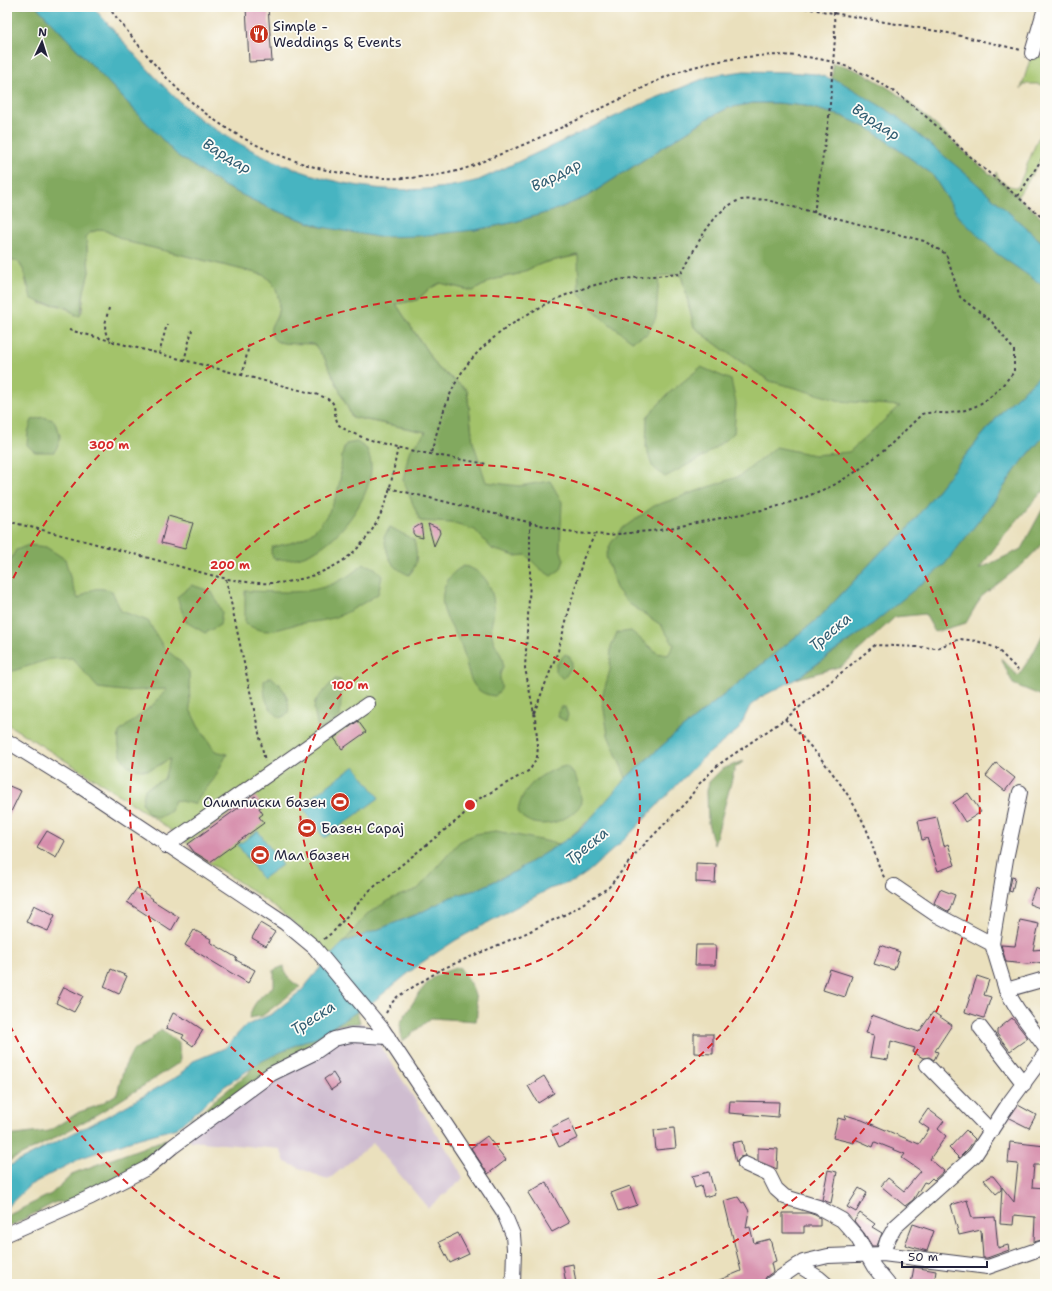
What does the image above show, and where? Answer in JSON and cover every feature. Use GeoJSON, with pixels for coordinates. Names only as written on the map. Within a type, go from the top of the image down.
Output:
{"type":"FeatureCollection","features":[{"type":"Feature","properties":{"kind":"street"},"geometry":{"type":"LineString","coordinates":[[1032,54],[1045,8]]}},
{"type":"Feature","properties":{"kind":"street"},"geometry":{"type":"LineString","coordinates":[[166,846],[368,704]]}},
{"type":"Feature","properties":{"kind":"street"},"geometry":{"type":"LineString","coordinates":[[7,741],[285,923],[314,947],[382,1029],[503,1211],[513,1235],[513,1284]]}},
{"type":"Feature","properties":{"kind":"street"},"geometry":{"type":"LineString","coordinates":[[1020,792],[1006,859],[992,944],[1006,990],[1018,1010],[1045,1047]]}},
{"type":"Feature","properties":{"kind":"street"},"geometry":{"type":"LineString","coordinates":[[894,886],[935,914],[992,944]]}},
{"type":"Feature","properties":{"kind":"street"},"geometry":{"type":"LineString","coordinates":[[1006,990],[1045,979]]}},
{"type":"Feature","properties":{"kind":"street"},"geometry":{"type":"LineString","coordinates":[[980,1027],[1024,1084]]}},
{"type":"Feature","properties":{"kind":"street"},"geometry":{"type":"LineString","coordinates":[[7,1234],[91,1198],[147,1168],[172,1147],[271,1074],[314,1053],[334,1040],[382,1029]]}},
{"type":"Feature","properties":{"kind":"street"},"geometry":{"type":"LineString","coordinates":[[883,1254],[887,1241],[895,1227],[975,1155],[1045,1054]]}},
{"type":"Feature","properties":{"kind":"street"},"geometry":{"type":"LineString","coordinates":[[927,1065],[991,1131]]}},
{"type":"Feature","properties":{"kind":"street"},"geometry":{"type":"LineString","coordinates":[[746,1164],[769,1175],[776,1189],[785,1197],[824,1210],[842,1220],[857,1237],[865,1254],[888,1284]]}},
{"type":"Feature","properties":{"kind":"street"},"geometry":{"type":"LineString","coordinates":[[771,1284],[803,1262],[828,1256],[883,1254],[988,1267],[1045,1247]]}},
{"type":"Feature","properties":{"kind":"street"},"geometry":{"type":"LineString","coordinates":[[798,1265],[826,1284]]}},
{"type":"Feature","properties":{"kind":"path"},"geometry":{"type":"LineString","coordinates":[[108,7],[165,77],[195,105],[227,128],[262,147],[289,160],[317,168],[345,174],[422,177],[459,170],[517,148],[688,68],[749,56],[795,55],[833,63],[865,74],[902,98],[1045,220]]}},
{"type":"Feature","properties":{"kind":"path"},"geometry":{"type":"LineString","coordinates":[[799,7],[948,33],[1032,54]]}},
{"type":"Feature","properties":{"kind":"path"},"geometry":{"type":"LineString","coordinates":[[814,212],[829,117],[835,38],[834,12]]}},
{"type":"Feature","properties":{"kind":"path"},"geometry":{"type":"LineString","coordinates":[[1018,196],[1045,154]]}},
{"type":"Feature","properties":{"kind":"path"},"geometry":{"type":"LineString","coordinates":[[389,488],[573,533],[594,535],[660,530],[772,508],[801,499],[834,485],[857,471],[886,449],[922,414],[928,412],[949,413],[972,409],[996,393],[1014,372],[1014,350],[992,322],[960,297],[946,254],[924,241],[763,199],[740,200],[722,211],[707,227],[681,274],[631,278],[602,283],[574,292],[513,323],[491,340],[463,370],[446,405],[431,453]]}},
{"type":"Feature","properties":{"kind":"path"},"geometry":{"type":"LineString","coordinates":[[109,308],[105,331],[108,338],[114,342]]}},
{"type":"Feature","properties":{"kind":"path"},"geometry":{"type":"LineString","coordinates":[[159,354],[167,324]]}},
{"type":"Feature","properties":{"kind":"path"},"geometry":{"type":"LineString","coordinates":[[69,330],[315,394],[331,400],[335,405],[336,419],[342,428],[357,435],[398,447],[487,464]]}},
{"type":"Feature","properties":{"kind":"path"},"geometry":{"type":"LineString","coordinates":[[184,361],[192,330]]}},
{"type":"Feature","properties":{"kind":"path"},"geometry":{"type":"LineString","coordinates":[[242,376],[249,345]]}},
{"type":"Feature","properties":{"kind":"path"},"geometry":{"type":"LineString","coordinates":[[7,521],[226,579],[256,583],[285,583],[311,578],[336,565],[347,559],[364,541],[380,515],[389,488],[398,447]]}},
{"type":"Feature","properties":{"kind":"path"},"geometry":{"type":"LineString","coordinates":[[314,947],[333,932],[369,891],[461,817],[477,800],[530,770],[537,757],[538,746],[534,714],[525,668],[530,582],[530,523]]}},
{"type":"Feature","properties":{"kind":"path"},"geometry":{"type":"LineString","coordinates":[[534,714],[558,651],[583,559],[594,535]]}},
{"type":"Feature","properties":{"kind":"path"},"geometry":{"type":"LineString","coordinates":[[226,579],[268,774]]}},
{"type":"Feature","properties":{"kind":"path"},"geometry":{"type":"LineString","coordinates":[[382,1029],[386,1012],[397,997],[436,973],[568,913],[609,887],[637,852],[688,800],[699,784],[718,765],[785,719],[876,645],[937,648],[960,639],[977,640],[996,648],[1018,670]]}},
{"type":"Feature","properties":{"kind":"path"},"geometry":{"type":"LineString","coordinates":[[785,719],[808,743],[837,780],[868,833],[881,871],[887,882],[894,886]]}},
{"type":"Feature","properties":{"kind":"shaded area"},"geometry":{"type":"Polygon","coordinates":[[[360,1023],[368,1026],[458,1167],[463,1179],[428,1208],[373,1143],[328,1180],[285,1162],[280,1149],[190,1141],[190,1130],[338,1025],[360,1023]]]}},
{"type":"Feature","properties":{"kind":"green space"},"geometry":{"type":"Polygon","coordinates":[[[7,7],[37,7],[178,156],[224,186],[269,208],[321,227],[475,230],[511,223],[552,211],[586,197],[708,118],[728,108],[753,103],[778,103],[806,106],[842,116],[870,129],[932,174],[959,217],[1045,287],[1045,371],[1004,409],[951,473],[902,537],[883,550],[819,618],[673,736],[626,778],[608,735],[602,697],[610,670],[611,646],[617,633],[631,631],[657,653],[668,655],[674,645],[661,625],[628,603],[616,588],[606,556],[611,543],[623,528],[654,506],[740,476],[776,447],[814,455],[849,452],[900,406],[841,401],[770,381],[725,351],[694,327],[681,274],[659,276],[656,317],[647,334],[632,341],[598,315],[579,294],[578,255],[543,263],[518,274],[492,280],[473,291],[440,283],[429,289],[417,300],[396,304],[438,368],[467,390],[473,442],[486,482],[519,486],[550,481],[562,502],[560,548],[564,560],[561,569],[551,576],[539,568],[526,555],[515,556],[492,549],[475,530],[451,523],[420,521],[403,480],[409,452],[426,432],[352,417],[325,359],[314,344],[283,343],[274,338],[271,327],[277,316],[279,299],[272,283],[264,275],[129,242],[102,229],[91,232],[86,237],[89,272],[80,316],[62,306],[36,301],[31,298],[24,271],[18,261],[7,260],[7,7]]]}},
{"type":"Feature","properties":{"kind":"green space"},"geometry":{"type":"Polygon","coordinates":[[[1032,53],[1045,58],[1045,86],[1038,84],[1025,84],[1021,89],[1032,53]]]}},
{"type":"Feature","properties":{"kind":"green space"},"geometry":{"type":"Polygon","coordinates":[[[833,63],[853,69],[872,78],[891,90],[928,119],[977,163],[1045,220],[1045,245],[967,175],[832,80],[833,63]]]}},
{"type":"Feature","properties":{"kind":"green space"},"geometry":{"type":"Polygon","coordinates":[[[1045,121],[1045,154],[1018,196],[995,177],[996,172],[1004,183],[1018,187],[1045,121]]]}},
{"type":"Feature","properties":{"kind":"green space"},"geometry":{"type":"Polygon","coordinates":[[[102,229],[129,242],[264,275],[274,285],[277,291],[279,305],[278,312],[272,325],[278,342],[314,344],[325,359],[352,417],[473,442],[467,390],[438,368],[396,304],[417,300],[429,289],[440,283],[473,291],[492,280],[518,274],[543,263],[579,255],[657,291],[659,275],[681,274],[694,327],[725,351],[770,381],[900,406],[883,550],[569,838],[546,854],[329,957],[283,913],[248,888],[195,854],[188,844],[164,825],[112,790],[7,724],[7,404],[11,401],[11,392],[7,383],[7,260],[18,261],[24,271],[27,286],[41,304],[59,306],[67,309],[75,315],[82,312],[84,291],[89,272],[86,237],[91,232],[102,229]]]}},
{"type":"Feature","properties":{"kind":"green space"},"geometry":{"type":"Polygon","coordinates":[[[701,367],[731,380],[736,403],[734,433],[706,455],[665,477],[652,466],[646,447],[647,417],[668,394],[701,367]]]}},
{"type":"Feature","properties":{"kind":"green space"},"geometry":{"type":"Polygon","coordinates":[[[43,417],[53,420],[59,432],[60,440],[54,452],[35,452],[27,445],[28,432],[32,420],[43,417]]]}},
{"type":"Feature","properties":{"kind":"green space"},"geometry":{"type":"Polygon","coordinates":[[[1045,435],[1045,491],[1041,493],[1005,534],[979,569],[1021,549],[1042,510],[1045,508],[1045,541],[1023,564],[981,597],[966,623],[935,632],[925,614],[895,617],[842,666],[796,679],[869,627],[962,541],[992,504],[1019,465],[1045,435]]]}},
{"type":"Feature","properties":{"kind":"green space"},"geometry":{"type":"Polygon","coordinates":[[[357,442],[367,449],[371,464],[367,489],[354,514],[335,536],[315,551],[295,558],[284,560],[274,559],[271,553],[272,547],[294,542],[306,537],[326,516],[335,499],[338,489],[344,448],[346,444],[357,442]]]}},
{"type":"Feature","properties":{"kind":"green space"},"geometry":{"type":"Polygon","coordinates":[[[390,527],[414,540],[416,563],[409,575],[397,568],[390,560],[388,555],[384,537],[390,527]]]}},
{"type":"Feature","properties":{"kind":"green space"},"geometry":{"type":"Polygon","coordinates":[[[29,545],[46,547],[65,559],[78,599],[94,589],[112,591],[121,611],[148,621],[164,648],[180,661],[189,672],[190,709],[198,726],[215,751],[227,754],[214,779],[194,804],[175,800],[171,811],[158,818],[148,813],[142,803],[145,789],[164,779],[170,759],[151,769],[139,770],[132,768],[127,764],[120,753],[119,732],[155,703],[167,689],[123,691],[98,688],[72,658],[50,659],[7,673],[7,566],[16,550],[29,545]]]}},
{"type":"Feature","properties":{"kind":"green space"},"geometry":{"type":"Polygon","coordinates":[[[364,564],[375,568],[382,576],[378,594],[348,612],[325,620],[298,624],[271,631],[259,630],[245,623],[245,591],[294,592],[322,588],[349,575],[364,564]]]}},
{"type":"Feature","properties":{"kind":"green space"},"geometry":{"type":"Polygon","coordinates":[[[464,566],[471,568],[482,576],[490,587],[492,593],[494,607],[491,628],[492,635],[503,660],[500,676],[501,688],[495,696],[485,694],[478,690],[473,684],[461,645],[444,611],[442,600],[444,588],[450,577],[464,566]]]}},
{"type":"Feature","properties":{"kind":"green space"},"geometry":{"type":"Polygon","coordinates":[[[192,585],[212,592],[222,612],[220,625],[205,633],[186,622],[177,597],[192,585]]]}},
{"type":"Feature","properties":{"kind":"green space"},"geometry":{"type":"Polygon","coordinates":[[[1045,630],[1045,693],[1042,696],[1013,684],[1001,658],[1018,676],[1032,655],[1045,630]]]}},
{"type":"Feature","properties":{"kind":"green space"},"geometry":{"type":"Polygon","coordinates":[[[565,654],[571,659],[572,666],[563,679],[556,672],[556,665],[565,654]]]}},
{"type":"Feature","properties":{"kind":"green space"},"geometry":{"type":"Polygon","coordinates":[[[271,677],[279,684],[287,698],[289,708],[288,714],[280,718],[269,706],[265,697],[264,681],[271,677]]]}},
{"type":"Feature","properties":{"kind":"green space"},"geometry":{"type":"Polygon","coordinates":[[[335,679],[342,682],[340,716],[326,728],[318,728],[314,709],[315,701],[335,679]]]}},
{"type":"Feature","properties":{"kind":"green space"},"geometry":{"type":"Polygon","coordinates":[[[560,707],[565,707],[568,715],[566,721],[558,717],[560,707]]]}},
{"type":"Feature","properties":{"kind":"green space"},"geometry":{"type":"Polygon","coordinates":[[[744,761],[735,768],[714,845],[708,823],[707,791],[709,782],[722,769],[744,761]]]}},
{"type":"Feature","properties":{"kind":"green space"},"geometry":{"type":"Polygon","coordinates":[[[566,766],[574,774],[579,787],[582,803],[576,810],[561,820],[542,824],[533,823],[518,813],[523,795],[534,782],[541,776],[557,768],[566,766]]]}},
{"type":"Feature","properties":{"kind":"green space"},"geometry":{"type":"Polygon","coordinates":[[[496,831],[560,844],[516,871],[476,890],[451,897],[418,914],[343,943],[367,914],[393,898],[418,889],[459,842],[475,834],[496,831]]]}},
{"type":"Feature","properties":{"kind":"green space"},"geometry":{"type":"Polygon","coordinates":[[[284,966],[289,978],[300,987],[262,1016],[249,1018],[252,1008],[258,1000],[265,992],[274,986],[274,970],[284,966]]]}},
{"type":"Feature","properties":{"kind":"green space"},"geometry":{"type":"Polygon","coordinates":[[[459,967],[468,979],[474,992],[477,1006],[476,1021],[431,1018],[402,1042],[400,1023],[421,991],[436,976],[459,967]]]}},
{"type":"Feature","properties":{"kind":"green space"},"geometry":{"type":"Polygon","coordinates":[[[357,1011],[360,1023],[338,1025],[290,1060],[190,1125],[191,1118],[198,1116],[212,1102],[248,1074],[257,1059],[319,1033],[357,1011]]]}},
{"type":"Feature","properties":{"kind":"green space"},"geometry":{"type":"Polygon","coordinates":[[[161,1029],[179,1043],[180,1062],[138,1090],[95,1115],[7,1162],[7,1136],[49,1131],[79,1112],[97,1106],[117,1094],[124,1068],[133,1050],[148,1042],[161,1029]]]}},
{"type":"Feature","properties":{"kind":"green space"},"geometry":{"type":"Polygon","coordinates":[[[166,1139],[160,1153],[132,1176],[120,1193],[114,1180],[93,1187],[74,1203],[56,1202],[7,1228],[7,1216],[51,1194],[74,1173],[166,1139]]]}},
{"type":"Feature","properties":{"kind":"water","name":"Вардар"},"geometry":{"type":"Polygon","coordinates":[[[37,7],[93,7],[153,75],[192,113],[211,127],[246,147],[273,160],[331,180],[360,186],[390,189],[419,189],[449,186],[479,180],[644,103],[710,76],[744,71],[816,74],[841,82],[895,115],[967,175],[1045,245],[1045,287],[996,253],[959,217],[932,174],[870,129],[842,116],[806,106],[778,103],[753,103],[728,108],[708,118],[586,197],[552,211],[511,223],[475,230],[418,236],[378,237],[322,227],[269,208],[224,186],[178,156],[37,7]]]}},
{"type":"Feature","properties":{"kind":"water","name":"Треска"},"geometry":{"type":"Polygon","coordinates":[[[1045,371],[1045,435],[1019,465],[992,504],[944,565],[869,627],[796,679],[761,697],[750,706],[739,729],[702,759],[627,837],[588,872],[575,881],[549,889],[456,940],[421,963],[374,1001],[313,1039],[304,1041],[262,1061],[225,1086],[177,1128],[129,1141],[81,1158],[30,1185],[7,1207],[7,1167],[117,1111],[180,1075],[191,1062],[225,1048],[245,1026],[272,1014],[302,990],[329,957],[343,943],[418,914],[451,897],[476,890],[516,871],[569,838],[584,826],[626,778],[673,736],[819,618],[883,550],[902,536],[951,473],[1004,409],[1045,371]]]}},
{"type":"Feature","properties":{"kind":"water","name":"Олимписки базен"},"geometry":{"type":"Polygon","coordinates":[[[355,766],[379,798],[324,838],[301,805],[355,766]]]}},
{"type":"Feature","properties":{"kind":"water","name":"Мал базен"},"geometry":{"type":"Polygon","coordinates":[[[258,831],[282,865],[262,879],[238,845],[258,831]]]}},
{"type":"Feature","properties":{"kind":"building","name":"Simple - Weddings & Events"},"geometry":{"type":"Polygon","coordinates":[[[246,7],[268,7],[272,61],[249,62],[246,7]]]}},
{"type":"Feature","properties":{"kind":"building"},"geometry":{"type":"Polygon","coordinates":[[[168,516],[193,523],[185,549],[161,543],[168,516]]]}},
{"type":"Feature","properties":{"kind":"building"},"geometry":{"type":"Polygon","coordinates":[[[421,524],[423,538],[415,536],[413,533],[413,529],[421,524]]]}},
{"type":"Feature","properties":{"kind":"building"},"geometry":{"type":"Polygon","coordinates":[[[428,524],[439,529],[440,533],[434,546],[428,524]]]}},
{"type":"Feature","properties":{"kind":"building"},"geometry":{"type":"Polygon","coordinates":[[[358,721],[366,732],[342,749],[334,738],[358,721]]]}},
{"type":"Feature","properties":{"kind":"building"},"geometry":{"type":"Polygon","coordinates":[[[996,763],[1015,778],[1005,791],[986,776],[996,763]]]}},
{"type":"Feature","properties":{"kind":"building"},"geometry":{"type":"Polygon","coordinates":[[[7,785],[21,791],[7,820],[7,785]]]}},
{"type":"Feature","properties":{"kind":"building"},"geometry":{"type":"Polygon","coordinates":[[[968,793],[981,812],[965,822],[953,803],[968,793]]]}},
{"type":"Feature","properties":{"kind":"building"},"geometry":{"type":"Polygon","coordinates":[[[255,796],[262,806],[259,808],[263,814],[259,817],[264,823],[210,862],[194,852],[188,844],[255,796]]]}},
{"type":"Feature","properties":{"kind":"building"},"geometry":{"type":"Polygon","coordinates":[[[937,817],[944,846],[948,844],[955,865],[938,871],[927,838],[922,840],[918,821],[937,817]]]}},
{"type":"Feature","properties":{"kind":"building"},"geometry":{"type":"Polygon","coordinates":[[[47,831],[65,841],[56,858],[37,847],[47,831]]]}},
{"type":"Feature","properties":{"kind":"building"},"geometry":{"type":"Polygon","coordinates":[[[696,863],[716,864],[715,883],[696,882],[696,863]]]}},
{"type":"Feature","properties":{"kind":"building"},"geometry":{"type":"Polygon","coordinates":[[[1012,877],[1015,878],[1012,892],[1009,891],[1012,877]]]}},
{"type":"Feature","properties":{"kind":"building"},"geometry":{"type":"Polygon","coordinates":[[[137,888],[153,899],[152,900],[179,917],[171,931],[127,902],[137,888]]]}},
{"type":"Feature","properties":{"kind":"building"},"geometry":{"type":"Polygon","coordinates":[[[1035,888],[1045,892],[1045,910],[1029,904],[1035,888]]]}},
{"type":"Feature","properties":{"kind":"building"},"geometry":{"type":"Polygon","coordinates":[[[940,889],[955,895],[949,912],[934,903],[940,889]]]}},
{"type":"Feature","properties":{"kind":"building"},"geometry":{"type":"Polygon","coordinates":[[[34,905],[55,915],[48,931],[26,922],[34,905]]]}},
{"type":"Feature","properties":{"kind":"building"},"geometry":{"type":"Polygon","coordinates":[[[1020,920],[1039,924],[1033,950],[1045,949],[1045,962],[1027,964],[1006,962],[1001,945],[1015,946],[1020,920]]]}},
{"type":"Feature","properties":{"kind":"building"},"geometry":{"type":"Polygon","coordinates":[[[260,923],[275,932],[266,946],[252,938],[260,923]]]}},
{"type":"Feature","properties":{"kind":"building"},"geometry":{"type":"Polygon","coordinates":[[[194,930],[211,939],[210,942],[237,958],[236,960],[255,970],[248,983],[185,945],[194,930]]]}},
{"type":"Feature","properties":{"kind":"building"},"geometry":{"type":"Polygon","coordinates":[[[696,945],[716,945],[715,965],[695,965],[696,945]]]}},
{"type":"Feature","properties":{"kind":"building"},"geometry":{"type":"Polygon","coordinates":[[[881,945],[900,952],[894,970],[874,964],[881,945]]]}},
{"type":"Feature","properties":{"kind":"building"},"geometry":{"type":"Polygon","coordinates":[[[111,969],[127,976],[119,994],[104,987],[111,969]]]}},
{"type":"Feature","properties":{"kind":"building"},"geometry":{"type":"Polygon","coordinates":[[[830,969],[852,976],[845,997],[823,990],[830,969]]]}},
{"type":"Feature","properties":{"kind":"building"},"geometry":{"type":"Polygon","coordinates":[[[977,976],[989,980],[984,995],[991,997],[984,1018],[965,1012],[977,976]]]}},
{"type":"Feature","properties":{"kind":"building"},"geometry":{"type":"Polygon","coordinates":[[[64,987],[83,996],[74,1012],[56,1003],[64,987]]]}},
{"type":"Feature","properties":{"kind":"building"},"geometry":{"type":"Polygon","coordinates":[[[933,1012],[952,1025],[935,1051],[938,1052],[934,1060],[929,1057],[923,1058],[913,1052],[915,1048],[891,1041],[888,1060],[870,1057],[874,1035],[866,1033],[872,1015],[919,1032],[933,1012]]]}},
{"type":"Feature","properties":{"kind":"building"},"geometry":{"type":"Polygon","coordinates":[[[173,1013],[188,1020],[203,1030],[193,1046],[182,1038],[184,1035],[166,1028],[173,1013]]]}},
{"type":"Feature","properties":{"kind":"building"},"geometry":{"type":"Polygon","coordinates":[[[1012,1018],[1028,1038],[1010,1051],[997,1034],[997,1030],[1012,1018]]]}},
{"type":"Feature","properties":{"kind":"building"},"geometry":{"type":"Polygon","coordinates":[[[694,1034],[713,1034],[713,1054],[694,1053],[694,1034]]]}},
{"type":"Feature","properties":{"kind":"building"},"geometry":{"type":"Polygon","coordinates":[[[333,1073],[340,1084],[331,1090],[324,1079],[333,1073]]]}},
{"type":"Feature","properties":{"kind":"building"},"geometry":{"type":"Polygon","coordinates":[[[544,1076],[554,1093],[538,1103],[528,1086],[544,1076]]]}},
{"type":"Feature","properties":{"kind":"building"},"geometry":{"type":"Polygon","coordinates":[[[730,1101],[779,1102],[778,1117],[729,1113],[730,1101]]]}},
{"type":"Feature","properties":{"kind":"building"},"geometry":{"type":"Polygon","coordinates":[[[1018,1105],[1036,1115],[1029,1128],[1009,1118],[1018,1105]]]}},
{"type":"Feature","properties":{"kind":"building"},"geometry":{"type":"Polygon","coordinates":[[[928,1109],[944,1121],[938,1129],[946,1136],[930,1159],[944,1171],[934,1180],[932,1178],[927,1183],[924,1182],[913,1200],[905,1206],[881,1186],[888,1178],[904,1191],[921,1171],[902,1158],[905,1154],[875,1142],[873,1147],[855,1139],[854,1143],[833,1138],[838,1118],[845,1120],[846,1115],[862,1120],[919,1144],[929,1129],[919,1122],[928,1109]]]}},
{"type":"Feature","properties":{"kind":"building"},"geometry":{"type":"Polygon","coordinates":[[[569,1119],[578,1138],[559,1147],[550,1128],[569,1119]]]}},
{"type":"Feature","properties":{"kind":"building"},"geometry":{"type":"Polygon","coordinates":[[[674,1128],[676,1148],[656,1150],[654,1130],[674,1128]]]}},
{"type":"Feature","properties":{"kind":"building"},"geometry":{"type":"Polygon","coordinates":[[[966,1130],[975,1139],[959,1158],[949,1148],[966,1130]]]}},
{"type":"Feature","properties":{"kind":"building"},"geometry":{"type":"Polygon","coordinates":[[[487,1136],[506,1160],[488,1174],[471,1148],[487,1136]]]}},
{"type":"Feature","properties":{"kind":"building"},"geometry":{"type":"Polygon","coordinates":[[[742,1141],[745,1156],[740,1157],[736,1163],[732,1143],[742,1141]]]}},
{"type":"Feature","properties":{"kind":"building"},"geometry":{"type":"Polygon","coordinates":[[[1010,1142],[1045,1146],[1045,1165],[1034,1165],[1032,1187],[1045,1188],[1045,1239],[1034,1242],[1035,1217],[1014,1215],[1013,1225],[1000,1224],[1002,1187],[1014,1202],[1018,1164],[1008,1163],[1010,1142]]]}},
{"type":"Feature","properties":{"kind":"building"},"geometry":{"type":"Polygon","coordinates":[[[758,1148],[778,1149],[777,1169],[758,1161],[758,1148]]]}},
{"type":"Feature","properties":{"kind":"building"},"geometry":{"type":"Polygon","coordinates":[[[828,1170],[837,1172],[831,1203],[822,1200],[828,1170]]]}},
{"type":"Feature","properties":{"kind":"building"},"geometry":{"type":"Polygon","coordinates":[[[709,1172],[715,1194],[704,1197],[701,1186],[695,1188],[692,1176],[709,1172]]]}},
{"type":"Feature","properties":{"kind":"building"},"geometry":{"type":"Polygon","coordinates":[[[990,1176],[993,1176],[1001,1186],[1001,1190],[996,1194],[984,1180],[990,1176]]]}},
{"type":"Feature","properties":{"kind":"building"},"geometry":{"type":"Polygon","coordinates":[[[546,1182],[569,1223],[552,1232],[528,1193],[546,1182]]]}},
{"type":"Feature","properties":{"kind":"building"},"geometry":{"type":"Polygon","coordinates":[[[630,1186],[637,1205],[618,1211],[611,1193],[630,1186]]]}},
{"type":"Feature","properties":{"kind":"building"},"geometry":{"type":"Polygon","coordinates":[[[859,1188],[867,1193],[856,1212],[847,1207],[859,1188]]]}},
{"type":"Feature","properties":{"kind":"building"},"geometry":{"type":"Polygon","coordinates":[[[738,1197],[742,1203],[744,1202],[749,1211],[746,1228],[750,1227],[754,1243],[770,1239],[776,1261],[771,1263],[773,1272],[766,1277],[763,1284],[710,1284],[741,1271],[724,1201],[738,1197]]]}},
{"type":"Feature","properties":{"kind":"building"},"geometry":{"type":"Polygon","coordinates":[[[967,1200],[972,1218],[995,1217],[998,1248],[1008,1245],[1009,1250],[983,1258],[981,1230],[959,1235],[951,1205],[967,1200]]]}},
{"type":"Feature","properties":{"kind":"building"},"geometry":{"type":"Polygon","coordinates":[[[783,1213],[809,1213],[815,1215],[820,1218],[820,1226],[804,1226],[804,1233],[783,1233],[783,1213]]]}},
{"type":"Feature","properties":{"kind":"building"},"geometry":{"type":"Polygon","coordinates":[[[860,1213],[875,1224],[872,1227],[882,1233],[877,1246],[872,1246],[854,1221],[860,1213]]]}},
{"type":"Feature","properties":{"kind":"building"},"geometry":{"type":"Polygon","coordinates":[[[913,1224],[934,1231],[927,1251],[905,1245],[913,1224]]]}},
{"type":"Feature","properties":{"kind":"building"},"geometry":{"type":"Polygon","coordinates":[[[458,1233],[469,1254],[450,1263],[439,1242],[458,1233]]]}},
{"type":"Feature","properties":{"kind":"building"},"geometry":{"type":"Polygon","coordinates":[[[573,1264],[576,1284],[566,1284],[563,1266],[573,1264]]]}},
{"type":"Feature","properties":{"kind":"building"},"geometry":{"type":"Polygon","coordinates":[[[914,1267],[936,1271],[934,1284],[911,1284],[914,1267]]]}},
{"type":"Feature","properties":{"kind":"place","name":"Simple - Weddings & Events"},"geometry":{"type":"Point","coordinates":[259,34]}},
{"type":"Feature","properties":{"kind":"place","name":"Олимписки базен"},"geometry":{"type":"Point","coordinates":[340,802]}},
{"type":"Feature","properties":{"kind":"place","name":"Базен Сарај"},"geometry":{"type":"Point","coordinates":[307,828]}},
{"type":"Feature","properties":{"kind":"place","name":"Мал базен"},"geometry":{"type":"Point","coordinates":[260,855]}}]}
